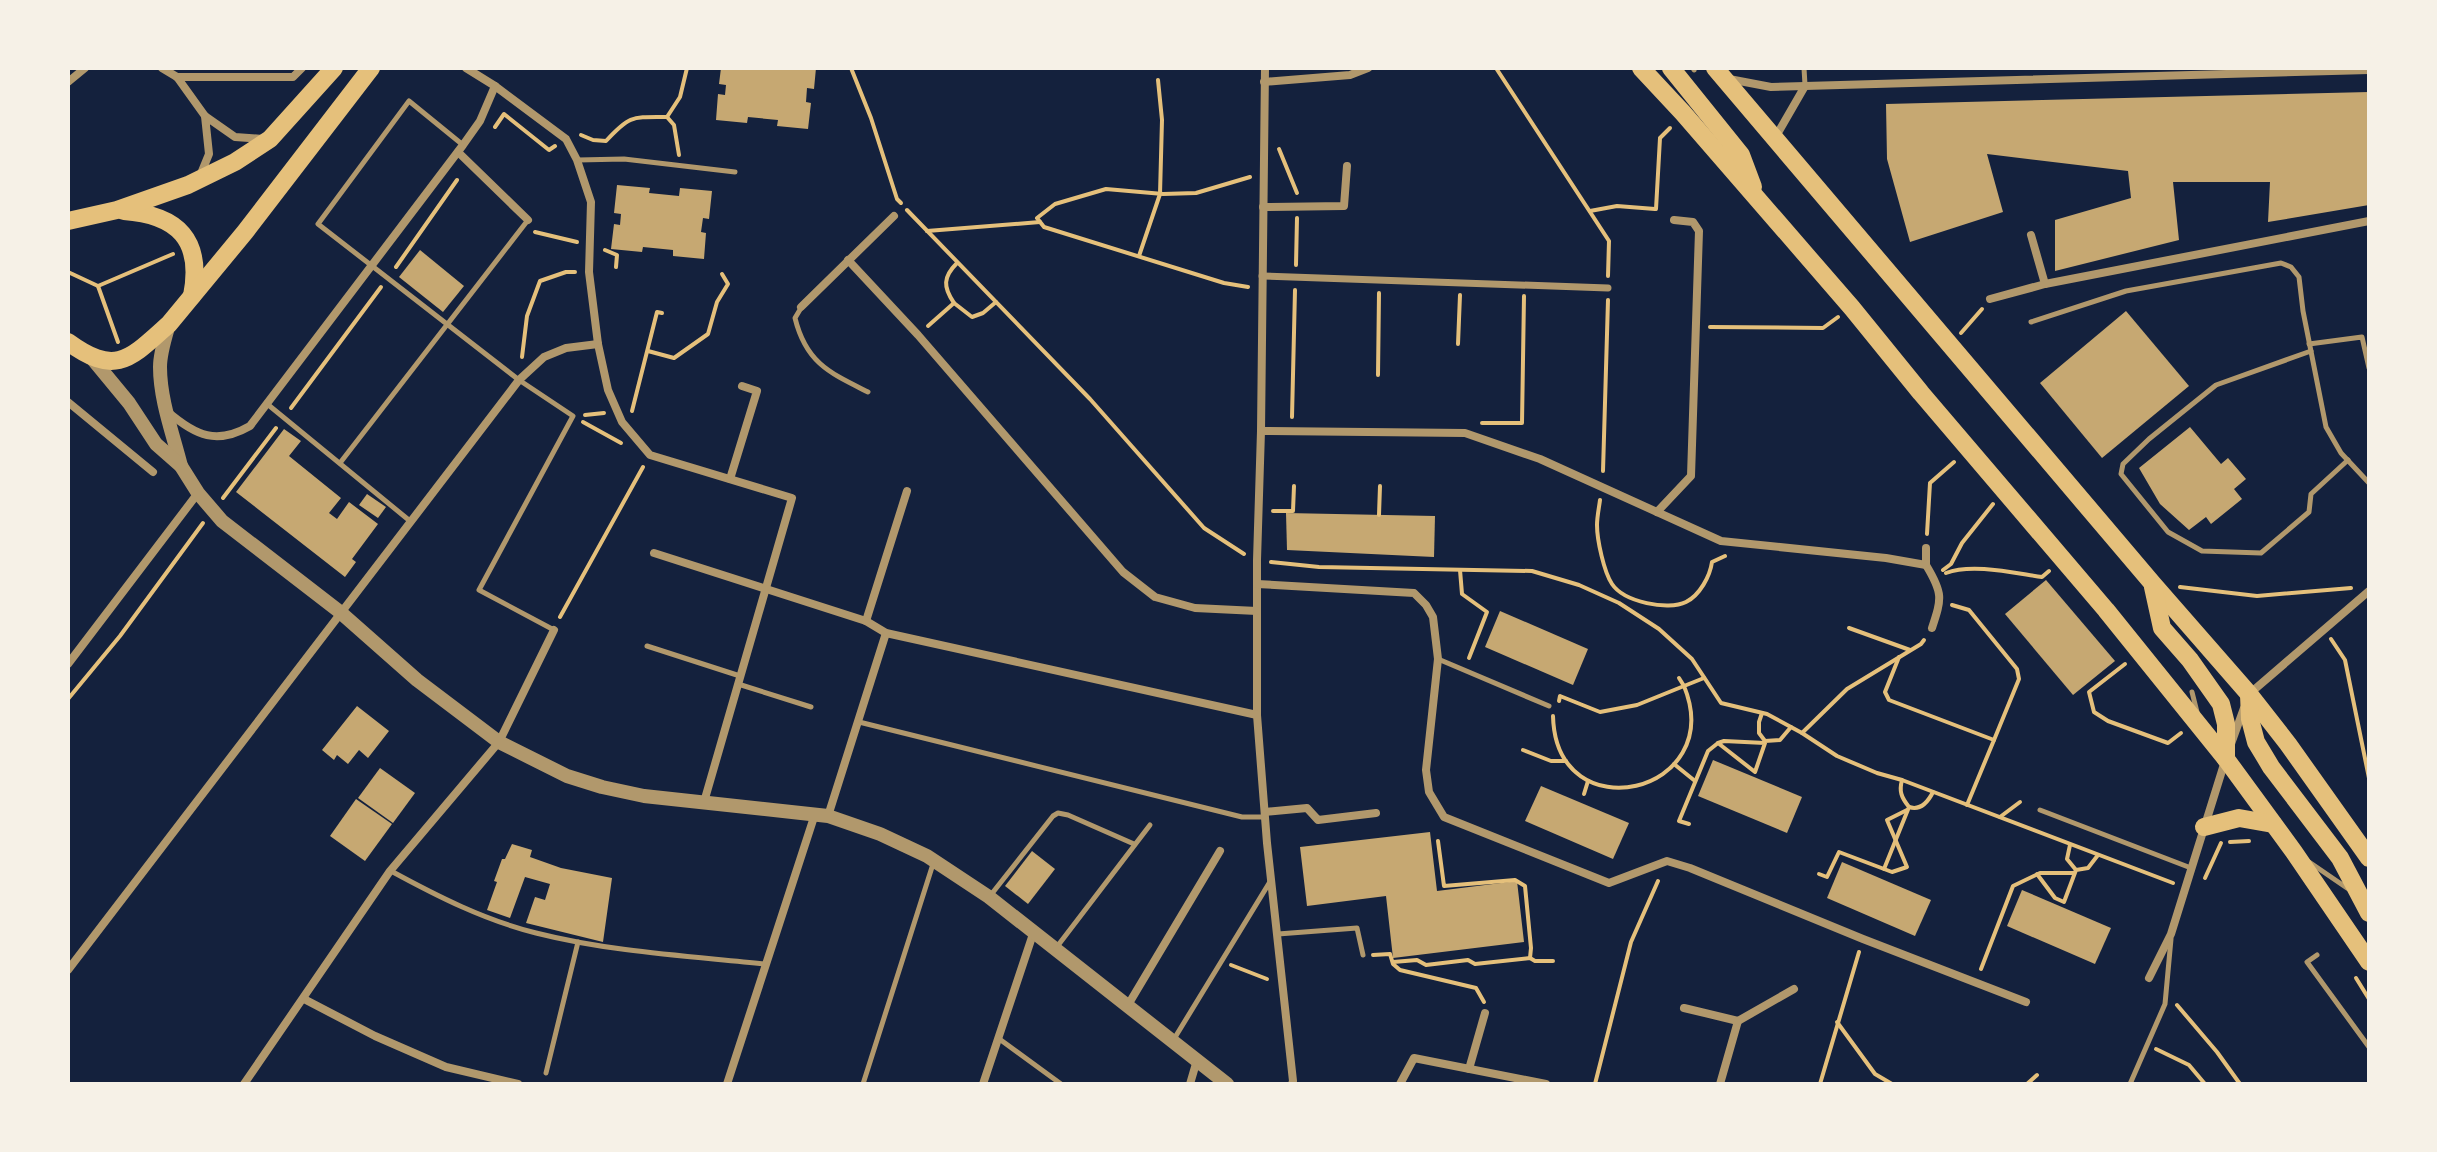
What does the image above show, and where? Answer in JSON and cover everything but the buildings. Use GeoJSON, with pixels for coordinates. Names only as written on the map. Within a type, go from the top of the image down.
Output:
{"type":"FeatureCollection","features":[{"type":"Feature","properties":{"kind":"main road"},"geometry":{"type":"LineString","coordinates":[[69,220],[117,210],[198,181],[235,162],[270,139],[334,68]]}},
{"type":"Feature","properties":{"kind":"main road"},"geometry":{"type":"LineString","coordinates":[[68,342],[91,357],[106,361],[125,360],[169,324],[245,232],[371,68]]}},
{"type":"Feature","properties":{"kind":"main road"},"geometry":{"type":"LineString","coordinates":[[1641,68],[1852,308],[2140,652],[2226,759],[2369,962]]}},
{"type":"Feature","properties":{"kind":"main road"},"geometry":{"type":"LineString","coordinates":[[1671,68],[1741,155],[1758,201]]}},
{"type":"Feature","properties":{"kind":"main road"},"geometry":{"type":"LineString","coordinates":[[1720,73],[2249,694],[2369,858]]}},
{"type":"Feature","properties":{"kind":"main road"},"geometry":{"type":"LineString","coordinates":[[117,210],[144,212],[175,226],[191,247],[195,264],[191,297]]}},
{"type":"Feature","properties":{"kind":"main road"},"geometry":{"type":"LineString","coordinates":[[2153,584],[2162,628],[2190,660],[2221,704],[2226,724],[2226,759]]}},
{"type":"Feature","properties":{"kind":"main road"},"geometry":{"type":"LineString","coordinates":[[2249,694],[2250,719],[2256,742],[2271,767],[2340,858],[2366,906]]}},
{"type":"Feature","properties":{"kind":"main road"},"geometry":{"type":"LineString","coordinates":[[2204,827],[2239,818],[2273,824]]}},
{"type":"Feature","properties":{"kind":"street"},"geometry":{"type":"LineString","coordinates":[[68,82],[85,68]]}},
{"type":"Feature","properties":{"kind":"street"},"geometry":{"type":"LineString","coordinates":[[162,68],[177,77],[205,116],[235,137],[270,139]]}},
{"type":"Feature","properties":{"kind":"street"},"geometry":{"type":"LineString","coordinates":[[177,77],[293,77],[302,68]]}},
{"type":"Feature","properties":{"kind":"street"},"geometry":{"type":"LineString","coordinates":[[466,68],[566,139],[577,160],[591,202],[589,272],[598,344],[608,390],[628,429],[650,455],[792,498],[704,802]]}},
{"type":"Feature","properties":{"kind":"street"},"geometry":{"type":"LineString","coordinates":[[1265,68],[1257,715],[1292,1084]]}},
{"type":"Feature","properties":{"kind":"street"},"geometry":{"type":"LineString","coordinates":[[1264,82],[1350,75],[1368,68]]}},
{"type":"Feature","properties":{"kind":"street"},"geometry":{"type":"LineString","coordinates":[[1720,73],[1771,87],[2073,73],[2369,70]]}},
{"type":"Feature","properties":{"kind":"street"},"geometry":{"type":"LineString","coordinates":[[167,411],[194,431],[209,437],[225,437],[250,426],[480,121],[495,86]]}},
{"type":"Feature","properties":{"kind":"street"},"geometry":{"type":"LineString","coordinates":[[1775,138],[1805,86]]}},
{"type":"Feature","properties":{"kind":"street"},"geometry":{"type":"LineString","coordinates":[[198,181],[209,154],[205,116]]}},
{"type":"Feature","properties":{"kind":"street"},"geometry":{"type":"LineString","coordinates":[[460,148],[469,162],[528,220]]}},
{"type":"Feature","properties":{"kind":"street"},"geometry":{"type":"LineString","coordinates":[[1263,207],[1344,206],[1347,166]]}},
{"type":"Feature","properties":{"kind":"street"},"geometry":{"type":"LineString","coordinates":[[801,307],[894,216]]}},
{"type":"Feature","properties":{"kind":"street"},"geometry":{"type":"LineString","coordinates":[[1657,512],[1691,476],[1699,231],[1693,222],[1674,220]]}},
{"type":"Feature","properties":{"kind":"street"},"geometry":{"type":"LineString","coordinates":[[1990,299],[2045,284],[2369,221]]}},
{"type":"Feature","properties":{"kind":"street"},"geometry":{"type":"LineString","coordinates":[[2031,235],[2045,284]]}},
{"type":"Feature","properties":{"kind":"street"},"geometry":{"type":"LineString","coordinates":[[848,260],[918,335],[1123,572],[1155,597],[1195,608],[1257,611]]}},
{"type":"Feature","properties":{"kind":"street"},"geometry":{"type":"LineString","coordinates":[[1262,276],[1608,288]]}},
{"type":"Feature","properties":{"kind":"street"},"geometry":{"type":"LineString","coordinates":[[169,324],[160,371],[181,466]]}},
{"type":"Feature","properties":{"kind":"street"},"geometry":{"type":"LineString","coordinates":[[68,970],[519,380],[544,357],[566,348],[598,344]]}},
{"type":"Feature","properties":{"kind":"street"},"geometry":{"type":"LineString","coordinates":[[91,357],[129,403],[156,444],[181,466],[212,510],[251,546],[340,612],[417,680],[499,742],[567,776],[602,787],[644,796],[822,815],[880,834],[934,861],[989,897],[1227,1084]]}},
{"type":"Feature","properties":{"kind":"street"},"geometry":{"type":"LineString","coordinates":[[730,479],[757,391],[742,386]]}},
{"type":"Feature","properties":{"kind":"street"},"geometry":{"type":"LineString","coordinates":[[68,402],[153,472]]}},
{"type":"Feature","properties":{"kind":"street"},"geometry":{"type":"LineString","coordinates":[[1261,431],[1465,433],[1540,459],[1721,541],[1926,565]]}},
{"type":"Feature","properties":{"kind":"street"},"geometry":{"type":"LineString","coordinates":[[866,621],[907,491]]}},
{"type":"Feature","properties":{"kind":"street"},"geometry":{"type":"LineString","coordinates":[[68,664],[198,493]]}},
{"type":"Feature","properties":{"kind":"street"},"geometry":{"type":"LineString","coordinates":[[1926,548],[1926,565],[1941,601],[1932,628]]}},
{"type":"Feature","properties":{"kind":"street"},"geometry":{"type":"LineString","coordinates":[[654,553],[866,621],[886,633],[1257,715]]}},
{"type":"Feature","properties":{"kind":"street"},"geometry":{"type":"LineString","coordinates":[[1257,584],[1414,593],[1426,605],[1433,617],[1438,659],[1426,770],[1429,792],[1444,817],[1609,883],[1667,861],[1690,868],[2026,1002]]}},
{"type":"Feature","properties":{"kind":"street"},"geometry":{"type":"LineString","coordinates":[[2149,978],[2171,934],[2249,694],[2369,591]]}},
{"type":"Feature","properties":{"kind":"street"},"geometry":{"type":"LineString","coordinates":[[244,1084],[390,871],[499,742],[554,630]]}},
{"type":"Feature","properties":{"kind":"street"},"geometry":{"type":"LineString","coordinates":[[727,1084],[766,964],[858,722],[886,633]]}},
{"type":"Feature","properties":{"kind":"street"},"geometry":{"type":"LineString","coordinates":[[1265,814],[1307,808],[1318,820],[1376,813]]}},
{"type":"Feature","properties":{"kind":"street"},"geometry":{"type":"LineString","coordinates":[[1128,1005],[1220,851]]}},
{"type":"Feature","properties":{"kind":"street"},"geometry":{"type":"LineString","coordinates":[[983,1084],[1034,931]]}},
{"type":"Feature","properties":{"kind":"street"},"geometry":{"type":"LineString","coordinates":[[1684,1008],[1738,1021],[1794,989]]}},
{"type":"Feature","properties":{"kind":"street"},"geometry":{"type":"LineString","coordinates":[[304,999],[375,1036],[446,1067],[518,1084]]}},
{"type":"Feature","properties":{"kind":"street"},"geometry":{"type":"LineString","coordinates":[[1469,1069],[1485,1013]]}},
{"type":"Feature","properties":{"kind":"street"},"geometry":{"type":"LineString","coordinates":[[1720,1084],[1738,1021]]}},
{"type":"Feature","properties":{"kind":"street"},"geometry":{"type":"LineString","coordinates":[[1400,1084],[1414,1058],[1546,1084]]}},
{"type":"Feature","properties":{"kind":"street"},"geometry":{"type":"LineString","coordinates":[[1190,1084],[1197,1060]]}},
{"type":"Feature","properties":{"kind":"lane"},"geometry":{"type":"LineString","coordinates":[[1804,68],[1805,86]]}},
{"type":"Feature","properties":{"kind":"lane"},"geometry":{"type":"LineString","coordinates":[[460,148],[409,101],[318,224],[519,380],[573,416],[479,590],[554,630]]}},
{"type":"Feature","properties":{"kind":"lane"},"geometry":{"type":"LineString","coordinates":[[577,160],[624,159],[735,172]]}},
{"type":"Feature","properties":{"kind":"lane"},"geometry":{"type":"LineString","coordinates":[[340,463],[528,220]]}},
{"type":"Feature","properties":{"kind":"lane"},"geometry":{"type":"LineString","coordinates":[[2031,322],[2126,291],[2281,263],[2291,267],[2299,277],[2326,427],[2348,460],[2369,483]]}},
{"type":"Feature","properties":{"kind":"lane"},"geometry":{"type":"LineString","coordinates":[[801,307],[795,318],[798,332],[819,365],[868,392]]}},
{"type":"Feature","properties":{"kind":"lane"},"geometry":{"type":"LineString","coordinates":[[2348,460],[2311,494],[2309,512],[2261,553],[2202,551],[2168,532],[2121,474],[2123,464],[2131,456],[2216,385],[2310,348],[2362,337],[2369,368]]}},
{"type":"Feature","properties":{"kind":"lane"},"geometry":{"type":"LineString","coordinates":[[266,403],[410,521]]}},
{"type":"Feature","properties":{"kind":"lane"},"geometry":{"type":"LineString","coordinates":[[647,646],[811,707]]}},
{"type":"Feature","properties":{"kind":"lane"},"geometry":{"type":"LineString","coordinates":[[1438,659],[1549,706]]}},
{"type":"Feature","properties":{"kind":"lane"},"geometry":{"type":"LineString","coordinates":[[2192,692],[2199,725]]}},
{"type":"Feature","properties":{"kind":"lane"},"geometry":{"type":"LineString","coordinates":[[858,722],[1242,817],[1265,814]]}},
{"type":"Feature","properties":{"kind":"lane"},"geometry":{"type":"LineString","coordinates":[[2040,810],[2192,869]]}},
{"type":"Feature","properties":{"kind":"lane"},"geometry":{"type":"LineString","coordinates":[[989,897],[1058,813],[1134,844]]}},
{"type":"Feature","properties":{"kind":"lane"},"geometry":{"type":"LineString","coordinates":[[1055,948],[1150,825]]}},
{"type":"Feature","properties":{"kind":"lane"},"geometry":{"type":"LineString","coordinates":[[2294,852],[2366,906]]}},
{"type":"Feature","properties":{"kind":"lane"},"geometry":{"type":"LineString","coordinates":[[863,1084],[934,861]]}},
{"type":"Feature","properties":{"kind":"lane"},"geometry":{"type":"LineString","coordinates":[[390,871],[459,907],[534,933],[617,949],[766,964]]}},
{"type":"Feature","properties":{"kind":"lane"},"geometry":{"type":"LineString","coordinates":[[1173,1040],[1271,879]]}},
{"type":"Feature","properties":{"kind":"lane"},"geometry":{"type":"LineString","coordinates":[[1277,934],[1353,927],[1359,931],[1363,955]]}},
{"type":"Feature","properties":{"kind":"lane"},"geometry":{"type":"LineString","coordinates":[[2130,1084],[2165,1004],[2171,934]]}},
{"type":"Feature","properties":{"kind":"lane"},"geometry":{"type":"LineString","coordinates":[[546,1073],[578,942]]}},
{"type":"Feature","properties":{"kind":"lane"},"geometry":{"type":"LineString","coordinates":[[2317,955],[2307,962],[2369,1047]]}},
{"type":"Feature","properties":{"kind":"lane"},"geometry":{"type":"LineString","coordinates":[[998,1038],[1061,1084]]}},
{"type":"Feature","properties":{"kind":"path"},"geometry":{"type":"LineString","coordinates":[[667,117],[680,97],[687,68]]}},
{"type":"Feature","properties":{"kind":"path"},"geometry":{"type":"LineString","coordinates":[[851,68],[897,199],[1090,399],[1204,528],[1230,547],[1257,560],[1319,567],[1532,571],[1579,585],[1612,599],[1659,629],[1692,659],[1721,703],[1762,713],[1802,733],[1837,756],[1877,773],[2198,894],[2221,842],[2253,841]]}},
{"type":"Feature","properties":{"kind":"path"},"geometry":{"type":"LineString","coordinates":[[1496,68],[1609,241],[1602,488],[1597,524],[1601,554],[1612,585],[1629,599],[1664,605],[1686,603],[1699,591],[1711,572],[1712,562],[1740,543]]}},
{"type":"Feature","properties":{"kind":"path"},"geometry":{"type":"LineString","coordinates":[[1139,256],[1160,194],[1162,120],[1158,80]]}},
{"type":"Feature","properties":{"kind":"path"},"geometry":{"type":"LineString","coordinates":[[1656,209],[1660,138],[1683,113]]}},
{"type":"Feature","properties":{"kind":"path"},"geometry":{"type":"LineString","coordinates":[[492,131],[504,114],[549,150],[577,131],[593,140],[606,141],[623,122],[632,118],[667,117]]}},
{"type":"Feature","properties":{"kind":"path"},"geometry":{"type":"LineString","coordinates":[[667,117],[674,125],[680,164]]}},
{"type":"Feature","properties":{"kind":"path"},"geometry":{"type":"LineString","coordinates":[[68,699],[120,636],[284,418],[469,162]]}},
{"type":"Feature","properties":{"kind":"path"},"geometry":{"type":"LineString","coordinates":[[1262,289],[1224,283],[1044,227],[1037,218],[1055,204],[1106,189],[1160,194],[1196,193],[1263,174]]}},
{"type":"Feature","properties":{"kind":"path"},"geometry":{"type":"LineString","coordinates":[[1590,211],[1617,206],[1656,209],[1674,220]]}},
{"type":"Feature","properties":{"kind":"path"},"geometry":{"type":"LineString","coordinates":[[926,231],[1040,222]]}},
{"type":"Feature","properties":{"kind":"path"},"geometry":{"type":"LineString","coordinates":[[521,229],[590,245],[617,255],[616,267]]}},
{"type":"Feature","properties":{"kind":"path"},"geometry":{"type":"LineString","coordinates":[[98,286],[191,247]]}},
{"type":"Feature","properties":{"kind":"path"},"geometry":{"type":"LineString","coordinates":[[957,263],[944,283],[954,303],[972,317],[983,313],[996,302]]}},
{"type":"Feature","properties":{"kind":"path"},"geometry":{"type":"LineString","coordinates":[[68,272],[98,286],[125,360]]}},
{"type":"Feature","properties":{"kind":"path"},"geometry":{"type":"LineString","coordinates":[[519,380],[527,316],[540,281],[566,272],[589,272]]}},
{"type":"Feature","properties":{"kind":"path"},"geometry":{"type":"LineString","coordinates":[[648,351],[674,358],[708,334],[717,302],[728,284],[722,274]]}},
{"type":"Feature","properties":{"kind":"path"},"geometry":{"type":"LineString","coordinates":[[1378,375],[1379,280]]}},
{"type":"Feature","properties":{"kind":"path"},"geometry":{"type":"LineString","coordinates":[[1458,344],[1460,283]]}},
{"type":"Feature","properties":{"kind":"path"},"geometry":{"type":"LineString","coordinates":[[1465,433],[1472,422],[1522,423],[1525,285]]}},
{"type":"Feature","properties":{"kind":"path"},"geometry":{"type":"LineString","coordinates":[[918,335],[954,303]]}},
{"type":"Feature","properties":{"kind":"path"},"geometry":{"type":"LineString","coordinates":[[1696,327],[1823,328],[1852,308]]}},
{"type":"Feature","properties":{"kind":"path"},"geometry":{"type":"LineString","coordinates":[[628,429],[657,312],[662,313]]}},
{"type":"Feature","properties":{"kind":"path"},"geometry":{"type":"LineString","coordinates":[[573,416],[618,412]]}},
{"type":"Feature","properties":{"kind":"path"},"geometry":{"type":"LineString","coordinates":[[554,630],[650,455],[613,440],[573,416]]}},
{"type":"Feature","properties":{"kind":"path"},"geometry":{"type":"LineString","coordinates":[[1926,548],[1930,483],[1970,448]]}},
{"type":"Feature","properties":{"kind":"path"},"geometry":{"type":"LineString","coordinates":[[1259,511],[1293,511],[1294,486]]}},
{"type":"Feature","properties":{"kind":"path"},"geometry":{"type":"LineString","coordinates":[[1379,515],[1380,486]]}},
{"type":"Feature","properties":{"kind":"path"},"geometry":{"type":"LineString","coordinates":[[1934,578],[1951,564],[1983,513],[2006,491]]}},
{"type":"Feature","properties":{"kind":"path"},"geometry":{"type":"LineString","coordinates":[[1934,578],[1955,570],[2000,571],[2042,577],[2064,559]]}},
{"type":"Feature","properties":{"kind":"path"},"geometry":{"type":"LineString","coordinates":[[1460,570],[1462,594],[1487,612],[1464,670]]}},
{"type":"Feature","properties":{"kind":"path"},"geometry":{"type":"LineString","coordinates":[[2153,584],[2257,596],[2355,587]]}},
{"type":"Feature","properties":{"kind":"path"},"geometry":{"type":"LineString","coordinates":[[1612,599],[1619,591]]}},
{"type":"Feature","properties":{"kind":"path"},"geometry":{"type":"LineString","coordinates":[[1941,601],[1969,610],[2017,669],[2019,679],[1967,805]]}},
{"type":"Feature","properties":{"kind":"path"},"geometry":{"type":"LineString","coordinates":[[1849,628],[1911,650]]}},
{"type":"Feature","properties":{"kind":"path"},"geometry":{"type":"LineString","coordinates":[[1802,733],[1847,689],[1921,644],[1932,628]]}},
{"type":"Feature","properties":{"kind":"path"},"geometry":{"type":"LineString","coordinates":[[2325,630],[2345,660],[2369,778]]}},
{"type":"Feature","properties":{"kind":"path"},"geometry":{"type":"LineString","coordinates":[[2140,652],[2089,692],[2094,712],[2108,721],[2168,743],[2199,725]]}},
{"type":"Feature","properties":{"kind":"path"},"geometry":{"type":"LineString","coordinates":[[1899,657],[1885,692],[1889,700],[1994,740]]}},
{"type":"Feature","properties":{"kind":"path"},"geometry":{"type":"LineString","coordinates":[[1679,678],[1684,686],[1691,713],[1690,732],[1683,752],[1657,780],[1623,789],[1603,787],[1588,781],[1571,768],[1554,734],[1553,715],[1560,696],[1600,712],[1637,705],[1684,686],[1704,678]]}},
{"type":"Feature","properties":{"kind":"path"},"geometry":{"type":"LineString","coordinates":[[1762,713],[1759,733],[1765,742]]}},
{"type":"Feature","properties":{"kind":"path"},"geometry":{"type":"LineString","coordinates":[[1689,824],[1679,821],[1708,751],[1724,741],[1780,740],[1791,727]]}},
{"type":"Feature","properties":{"kind":"path"},"geometry":{"type":"LineString","coordinates":[[1718,743],[1755,772],[1765,742]]}},
{"type":"Feature","properties":{"kind":"path"},"geometry":{"type":"LineString","coordinates":[[1523,750],[1551,761],[1566,761]]}},
{"type":"Feature","properties":{"kind":"path"},"geometry":{"type":"LineString","coordinates":[[1674,764],[1695,781]]}},
{"type":"Feature","properties":{"kind":"path"},"geometry":{"type":"LineString","coordinates":[[1902,780],[1902,798],[1908,808]]}},
{"type":"Feature","properties":{"kind":"path"},"geometry":{"type":"LineString","coordinates":[[1584,794],[1588,781]]}},
{"type":"Feature","properties":{"kind":"path"},"geometry":{"type":"LineString","coordinates":[[1819,874],[1827,877],[1839,852],[1892,872],[1907,867],[1887,820],[1908,808],[1921,807],[1929,801],[1933,792]]}},
{"type":"Feature","properties":{"kind":"path"},"geometry":{"type":"LineString","coordinates":[[1999,818],[2020,802]]}},
{"type":"Feature","properties":{"kind":"path"},"geometry":{"type":"LineString","coordinates":[[1884,869],[1908,808]]}},
{"type":"Feature","properties":{"kind":"path"},"geometry":{"type":"LineString","coordinates":[[1438,841],[1444,886],[1515,880],[1525,886],[1530,958]]}},
{"type":"Feature","properties":{"kind":"path"},"geometry":{"type":"LineString","coordinates":[[2070,845],[2067,859],[2075,871]]}},
{"type":"Feature","properties":{"kind":"path"},"geometry":{"type":"LineString","coordinates":[[1976,983],[2013,886],[2037,874],[2088,868],[2098,855]]}},
{"type":"Feature","properties":{"kind":"path"},"geometry":{"type":"LineString","coordinates":[[1595,1084],[1631,942],[1667,861]]}},
{"type":"Feature","properties":{"kind":"path"},"geometry":{"type":"LineString","coordinates":[[2037,874],[2055,898],[2064,902],[2075,871]]}},
{"type":"Feature","properties":{"kind":"path"},"geometry":{"type":"LineString","coordinates":[[1820,1084],[1863,939]]}},
{"type":"Feature","properties":{"kind":"path"},"geometry":{"type":"LineString","coordinates":[[1363,955],[1390,954],[1400,970],[1476,988],[1484,999],[1485,1013]]}},
{"type":"Feature","properties":{"kind":"path"},"geometry":{"type":"LineString","coordinates":[[1393,962],[1417,960],[1426,965],[1530,958],[1553,961]]}},
{"type":"Feature","properties":{"kind":"path"},"geometry":{"type":"LineString","coordinates":[[1221,961],[1282,985]]}},
{"type":"Feature","properties":{"kind":"path"},"geometry":{"type":"LineString","coordinates":[[2353,973],[2369,999]]}},
{"type":"Feature","properties":{"kind":"path"},"geometry":{"type":"LineString","coordinates":[[2166,992],[2240,1084]]}},
{"type":"Feature","properties":{"kind":"path"},"geometry":{"type":"LineString","coordinates":[[1837,1022],[1875,1074],[1892,1084]]}},
{"type":"Feature","properties":{"kind":"path"},"geometry":{"type":"LineString","coordinates":[[2148,1045],[2189,1065],[2205,1084]]}},
{"type":"Feature","properties":{"kind":"path"},"geometry":{"type":"LineString","coordinates":[[2027,1084],[2037,1075]]}}]}
